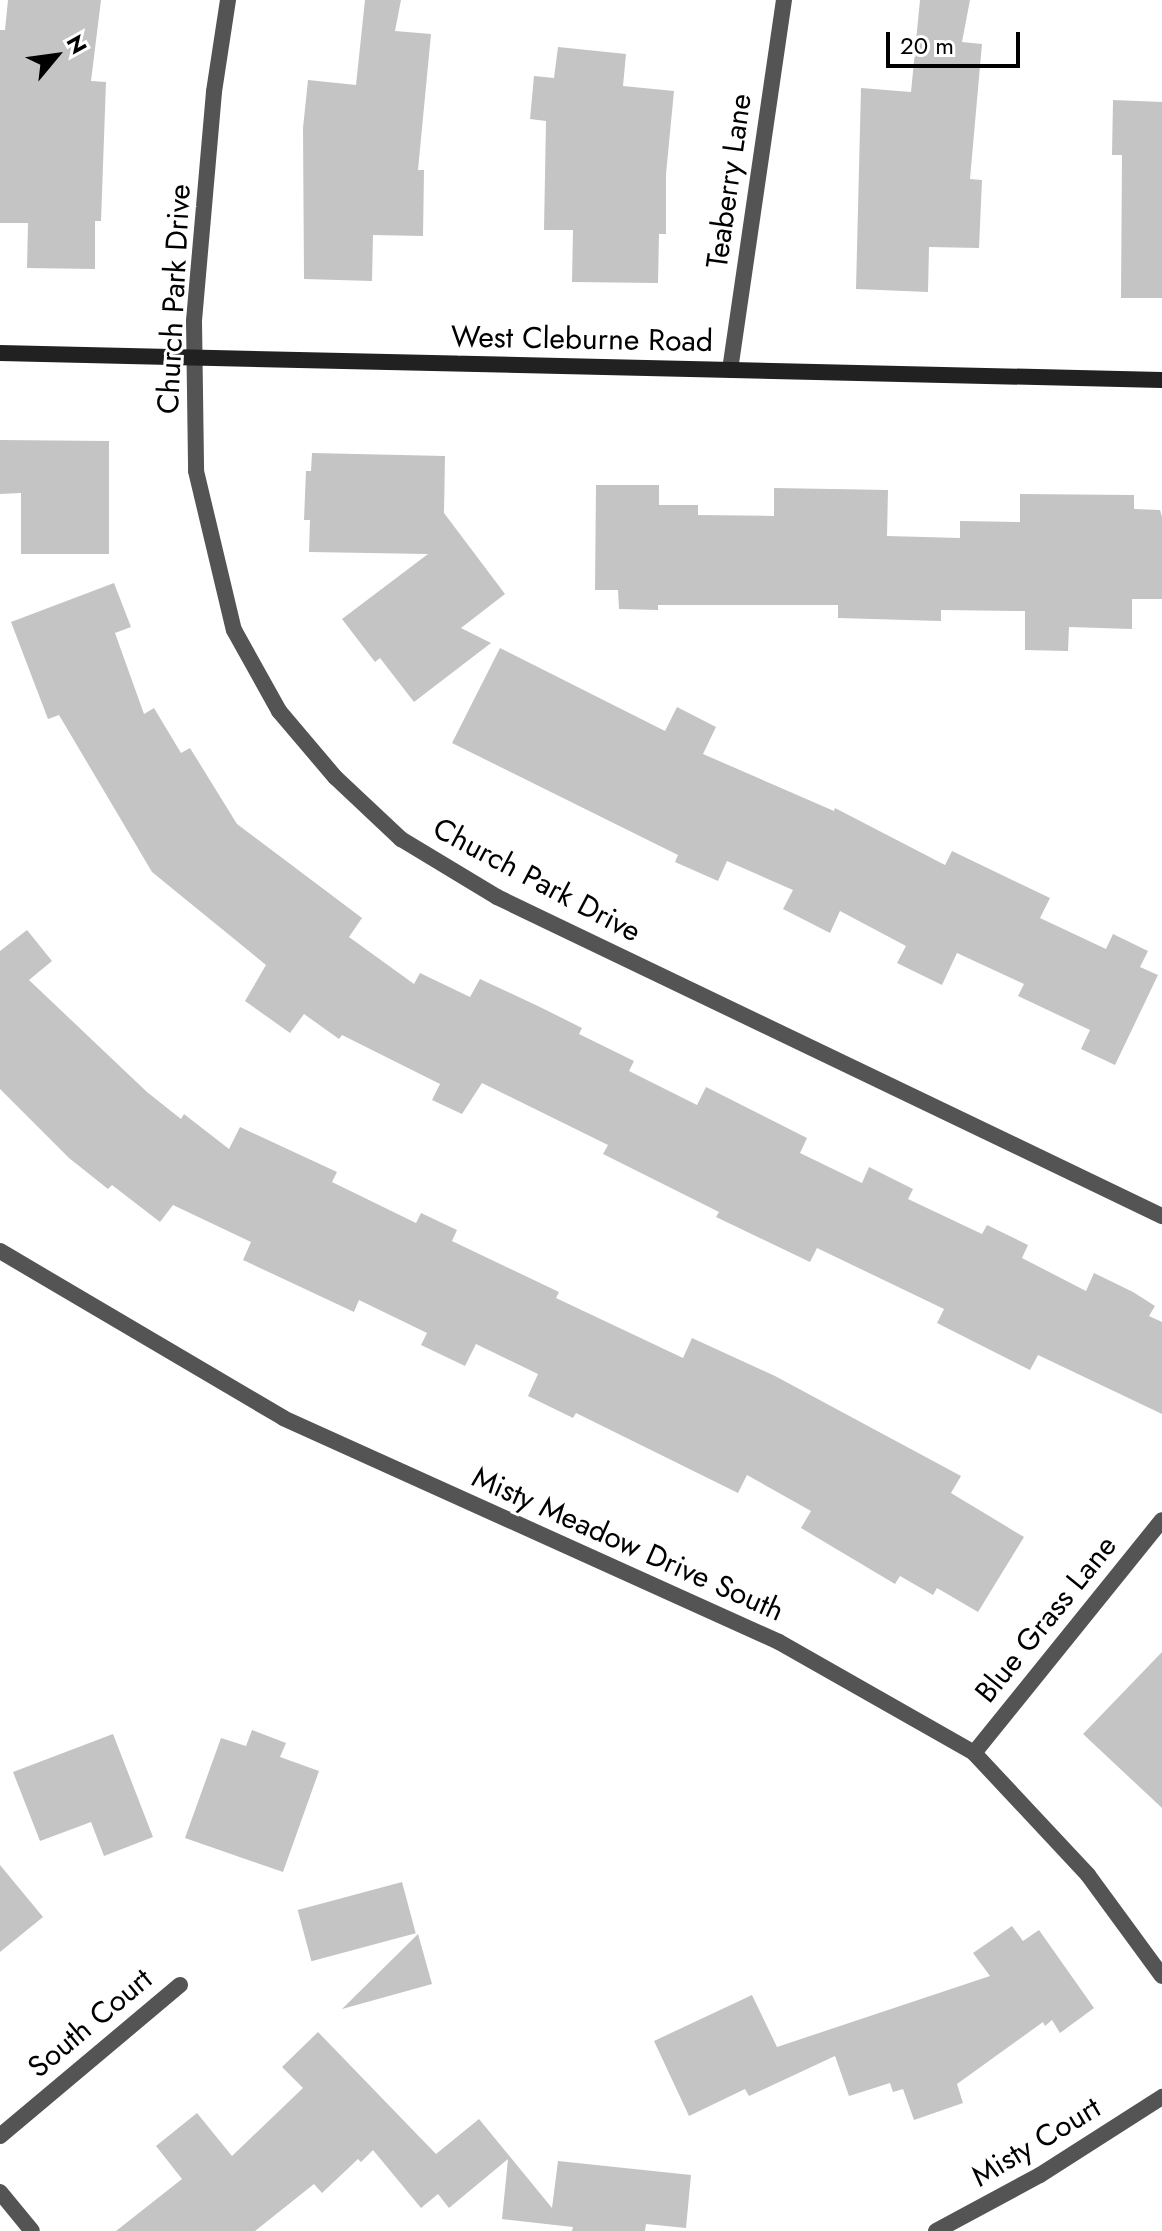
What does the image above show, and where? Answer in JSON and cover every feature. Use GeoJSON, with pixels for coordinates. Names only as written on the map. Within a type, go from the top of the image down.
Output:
{"type":"FeatureCollection","features":[{"type":"Feature","properties":{"kind":"street","name":"Church Park Drive"},"geometry":{"type":"LineString","coordinates":[[228,0],[210,138],[194,321],[196,471],[234,630],[279,711],[335,777],[401,839],[497,897],[1162,1216]]}},
{"type":"Feature","properties":{"kind":"street","name":"Teaberry Lane"},"geometry":{"type":"LineString","coordinates":[[730,370],[784,0]]}},
{"type":"Feature","properties":{"kind":"street","name":"West Cleburne Road"},"geometry":{"type":"LineString","coordinates":[[0,353],[1162,380]]}},
{"type":"Feature","properties":{"kind":"street","name":"Misty Meadow Drive South"},"geometry":{"type":"LineString","coordinates":[[0,1251],[283,1418],[779,1642],[974,1753],[1088,1875],[1162,1976]]}},
{"type":"Feature","properties":{"kind":"street","name":"Blue Grass Lane"},"geometry":{"type":"LineString","coordinates":[[974,1753],[1162,1520]]}},
{"type":"Feature","properties":{"kind":"street","name":"South Court"},"geometry":{"type":"LineString","coordinates":[[0,2136],[180,1985]]}},
{"type":"Feature","properties":{"kind":"street","name":"Misty Court"},"geometry":{"type":"LineString","coordinates":[[936,2231],[1040,2175],[1162,2097]]}},
{"type":"Feature","properties":{"kind":"street"},"geometry":{"type":"LineString","coordinates":[[0,2192],[32,2231]]}},
{"type":"Feature","properties":{"kind":"building"},"geometry":{"type":"Polygon","coordinates":[[[8,0],[101,0],[91,81],[106,82],[101,221],[95,221],[95,269],[27,268],[28,223],[0,223],[0,30],[5,30],[8,0]]]}},
{"type":"Feature","properties":{"kind":"building"},"geometry":{"type":"Polygon","coordinates":[[[365,0],[401,0],[395,31],[431,34],[418,170],[424,170],[423,236],[373,235],[372,281],[304,279],[303,128],[308,80],[356,85],[365,0]]]}},
{"type":"Feature","properties":{"kind":"building"},"geometry":{"type":"Polygon","coordinates":[[[920,0],[970,0],[962,42],[982,44],[970,179],[982,180],[979,248],[929,247],[928,292],[856,289],[861,88],[911,92],[920,0]]]}},
{"type":"Feature","properties":{"kind":"building"},"geometry":{"type":"Polygon","coordinates":[[[558,47],[626,54],[623,86],[674,91],[666,174],[666,234],[659,234],[658,283],[572,282],[573,230],[544,230],[546,121],[530,119],[534,76],[554,78],[558,47]]]}},
{"type":"Feature","properties":{"kind":"building"},"geometry":{"type":"Polygon","coordinates":[[[1113,100],[1162,102],[1162,298],[1121,298],[1122,155],[1112,155],[1113,100]]]}},
{"type":"Feature","properties":{"kind":"building"},"geometry":{"type":"Polygon","coordinates":[[[0,440],[109,441],[109,554],[21,554],[21,493],[0,494],[0,440]]]}},
{"type":"Feature","properties":{"kind":"building"},"geometry":{"type":"Polygon","coordinates":[[[312,453],[445,456],[444,513],[505,594],[461,628],[491,643],[414,702],[380,658],[375,662],[342,619],[428,554],[309,552],[310,520],[304,520],[306,471],[311,471],[312,453]]]}},
{"type":"Feature","properties":{"kind":"building"},"geometry":{"type":"Polygon","coordinates":[[[596,485],[659,485],[659,505],[698,505],[698,515],[774,516],[774,488],[888,490],[887,536],[960,538],[960,521],[1020,522],[1020,494],[1134,495],[1134,509],[1160,510],[1162,517],[1162,599],[1132,599],[1132,629],[1069,627],[1068,651],[1025,650],[1025,611],[941,610],[941,621],[838,618],[838,605],[658,605],[658,610],[619,609],[618,590],[595,590],[596,485]]]}},
{"type":"Feature","properties":{"kind":"building"},"geometry":{"type":"Polygon","coordinates":[[[114,583],[131,627],[115,633],[144,714],[154,708],[181,753],[190,748],[237,824],[362,918],[349,937],[414,984],[420,973],[470,997],[480,979],[540,1007],[582,1028],[579,1034],[634,1061],[629,1071],[697,1105],[706,1087],[807,1138],[800,1153],[862,1183],[869,1167],[913,1189],[908,1199],[982,1234],[987,1225],[1028,1245],[1022,1258],[1086,1291],[1094,1273],[1133,1292],[1155,1306],[1149,1316],[1162,1322],[1162,1414],[1038,1355],[1030,1370],[937,1323],[944,1309],[817,1248],[810,1262],[716,1217],[719,1212],[603,1154],[608,1145],[482,1083],[462,1114],[432,1100],[440,1084],[342,1035],[339,1039],[304,1014],[290,1033],[245,1001],[266,965],[152,872],[59,715],[48,719],[11,622],[114,583]]]}},
{"type":"Feature","properties":{"kind":"building"},"geometry":{"type":"Polygon","coordinates":[[[500,648],[665,731],[677,707],[716,727],[703,754],[834,811],[835,808],[945,865],[952,851],[1050,898],[1040,918],[1106,949],[1113,934],[1148,951],[1140,967],[1158,975],[1115,1065],[1081,1049],[1090,1030],[1018,996],[1024,984],[957,953],[942,985],[897,963],[906,946],[840,911],[830,933],[783,909],[793,890],[727,861],[718,881],[675,862],[678,855],[452,743],[500,648]]]}},
{"type":"Feature","properties":{"kind":"building"},"geometry":{"type":"Polygon","coordinates":[[[27,930],[52,961],[29,980],[147,1092],[181,1119],[184,1114],[229,1149],[240,1127],[337,1172],[332,1182],[416,1223],[421,1213],[457,1230],[452,1241],[559,1292],[556,1298],[683,1358],[692,1338],[775,1376],[961,1476],[951,1493],[1024,1537],[978,1612],[937,1588],[933,1595],[900,1576],[895,1584],[801,1528],[811,1511],[747,1475],[738,1493],[576,1413],[573,1418],[528,1396],[538,1374],[476,1344],[465,1366],[421,1345],[427,1333],[359,1300],[354,1312],[243,1260],[251,1242],[173,1205],[160,1222],[112,1185],[108,1189],[69,1158],[0,1089],[0,951],[27,930]]]}},
{"type":"Feature","properties":{"kind":"building"},"geometry":{"type":"Polygon","coordinates":[[[1162,1652],[1162,1808],[1083,1734],[1162,1652]]]}},
{"type":"Feature","properties":{"kind":"building"},"geometry":{"type":"Polygon","coordinates":[[[252,1730],[286,1743],[280,1757],[319,1771],[283,1872],[185,1838],[221,1738],[246,1746],[252,1730]]]}},
{"type":"Feature","properties":{"kind":"building"},"geometry":{"type":"Polygon","coordinates":[[[113,1734],[153,1837],[104,1856],[91,1822],[40,1841],[13,1772],[113,1734]]]}},
{"type":"Feature","properties":{"kind":"building"},"geometry":{"type":"Polygon","coordinates":[[[0,1865],[43,1917],[0,1952],[0,1865]]]}},
{"type":"Feature","properties":{"kind":"building"},"geometry":{"type":"Polygon","coordinates":[[[402,1882],[416,1933],[311,1961],[298,1910],[402,1882]]]}},
{"type":"Feature","properties":{"kind":"building"},"geometry":{"type":"Polygon","coordinates":[[[1012,1926],[1023,1941],[1039,1930],[1094,2008],[1060,2033],[1052,2020],[1045,2026],[1043,2022],[957,2084],[963,2103],[914,2120],[903,2089],[893,2092],[890,2083],[849,2096],[835,2056],[749,2096],[745,2089],[689,2116],[654,2041],[752,1995],[777,2047],[990,1976],[973,1953],[1012,1926]]]}},
{"type":"Feature","properties":{"kind":"building"},"geometry":{"type":"Polygon","coordinates":[[[418,1934],[432,1984],[342,2009],[418,1934]]]}},
{"type":"Feature","properties":{"kind":"building"},"geometry":{"type":"Polygon","coordinates":[[[318,2032],[436,2154],[479,2119],[552,2208],[558,2161],[691,2175],[686,2228],[646,2224],[645,2231],[572,2231],[573,2227],[502,2219],[508,2159],[449,2208],[438,2194],[421,2208],[373,2150],[361,2162],[358,2159],[322,2193],[314,2184],[255,2231],[116,2231],[182,2179],[156,2146],[197,2113],[232,2156],[303,2088],[282,2067],[318,2032]]]}}]}
